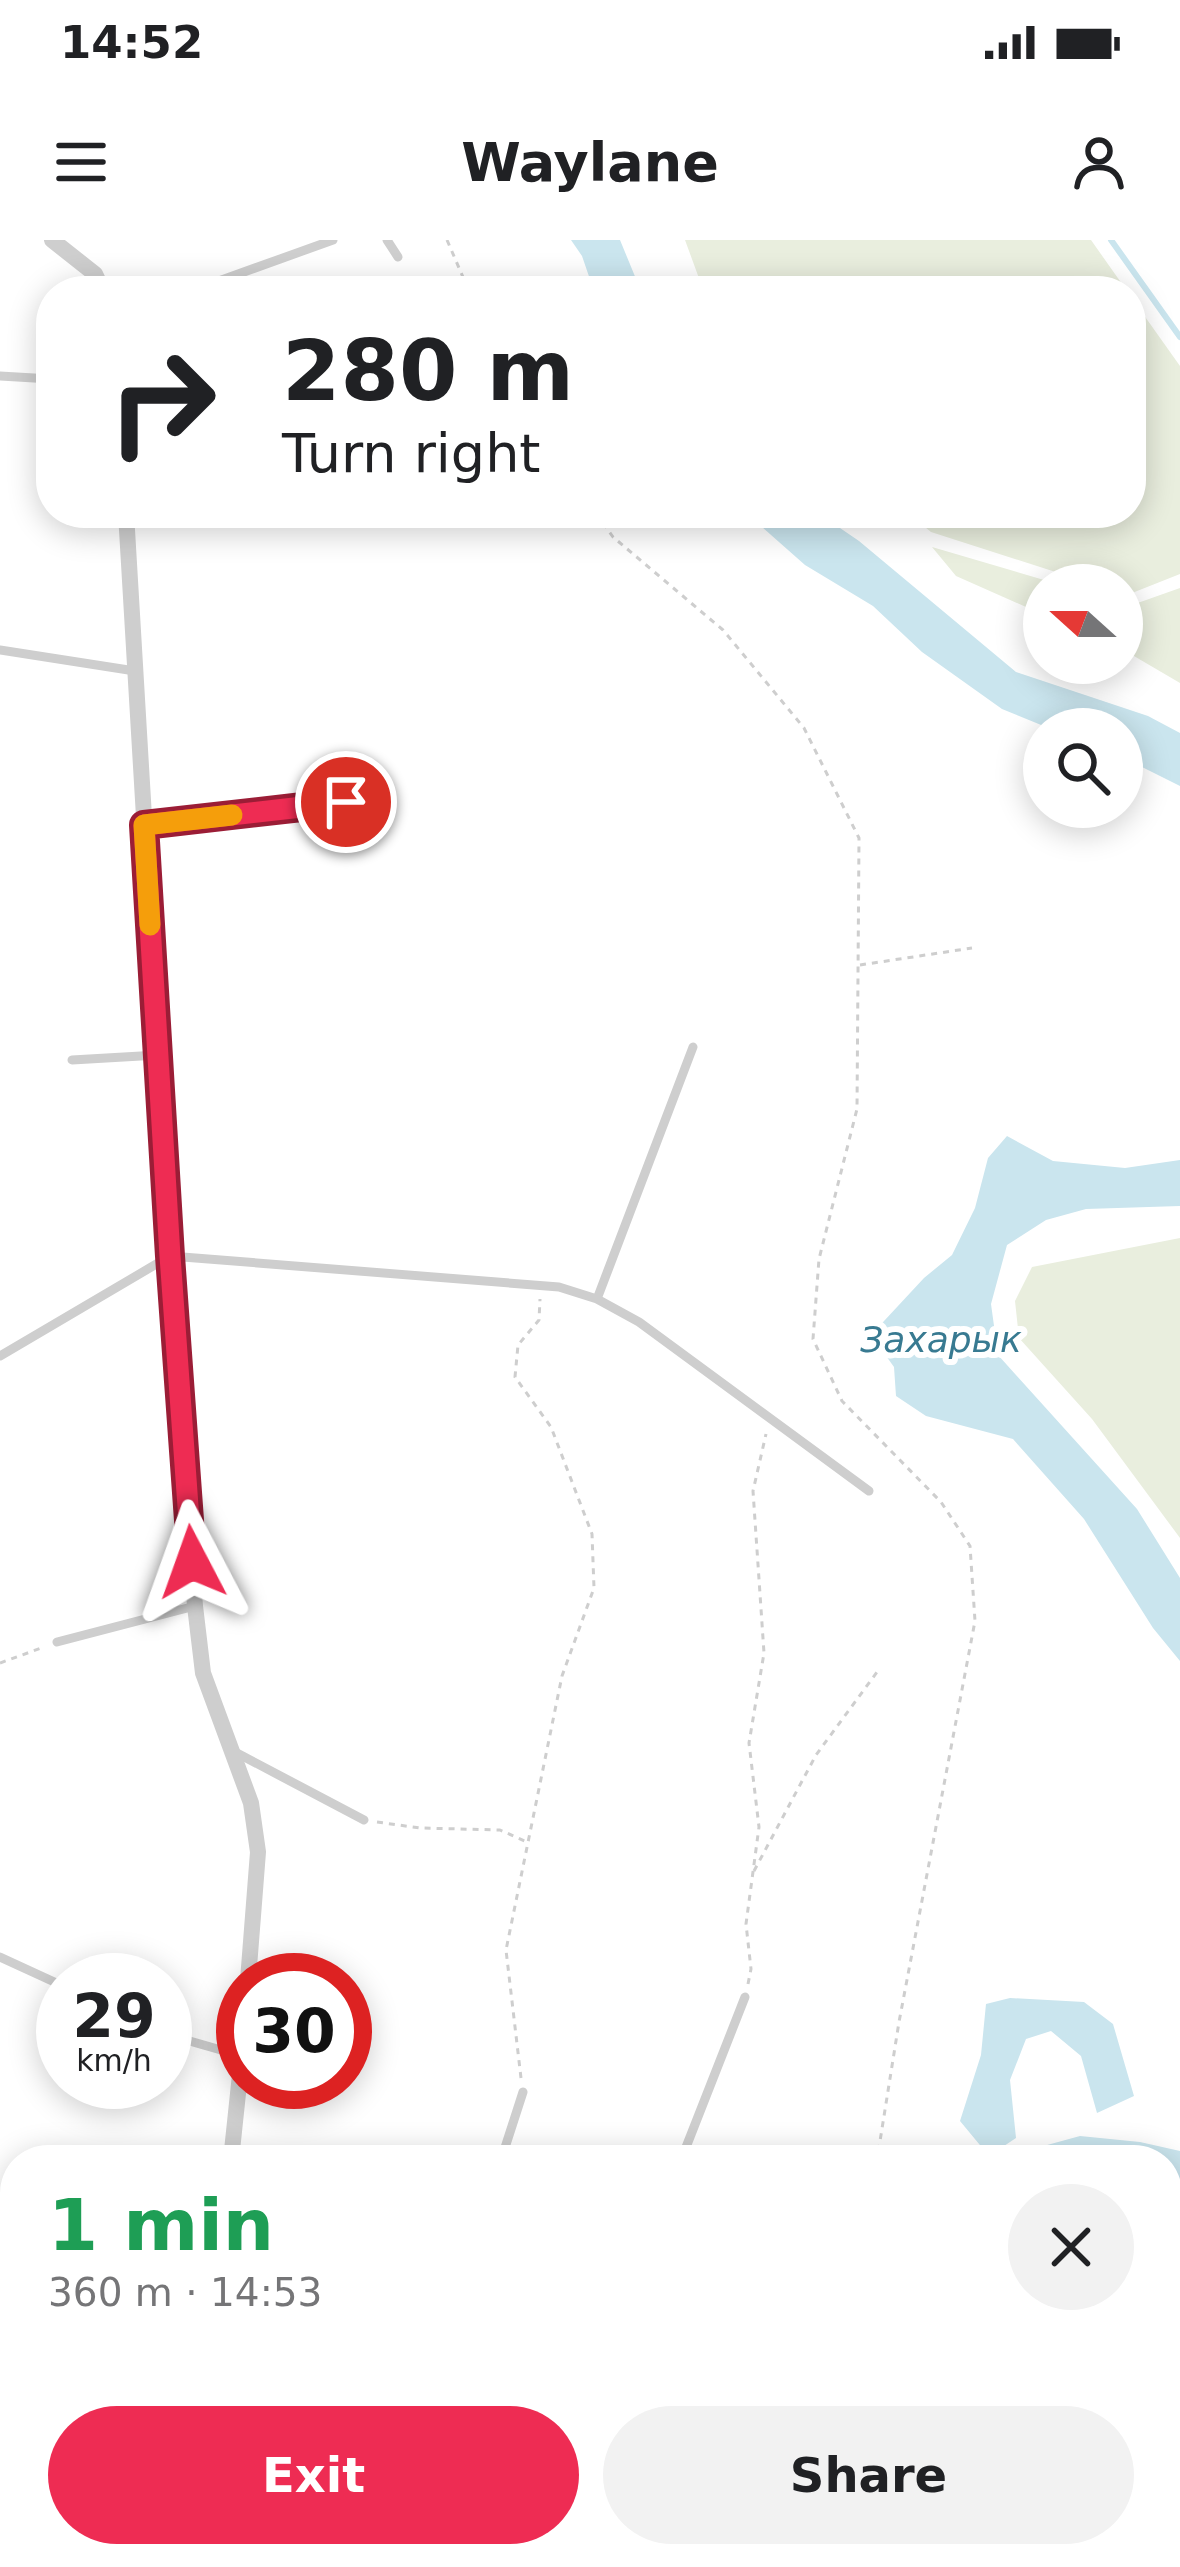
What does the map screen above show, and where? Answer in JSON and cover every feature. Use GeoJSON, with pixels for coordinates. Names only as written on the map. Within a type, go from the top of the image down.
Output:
{"type":"FeatureCollection","features":[{"type":"Feature","properties":{"kind":"street"},"geometry":{"type":"LineString","coordinates":[[52,240],[95,276]]}},
{"type":"Feature","properties":{"kind":"street"},"geometry":{"type":"LineString","coordinates":[[128,528],[195,1606],[203,1673],[250,1803],[258,1852],[250,1953]]}},
{"type":"Feature","properties":{"kind":"street"},"geometry":{"type":"LineString","coordinates":[[233,2145],[236,2109]]}},
{"type":"Feature","properties":{"kind":"lane"},"geometry":{"type":"LineString","coordinates":[[233,276],[333,240]]}},
{"type":"Feature","properties":{"kind":"lane"},"geometry":{"type":"LineString","coordinates":[[387,240],[398,257]]}},
{"type":"Feature","properties":{"kind":"lane"},"geometry":{"type":"LineString","coordinates":[[0,376],[36,378]]}},
{"type":"Feature","properties":{"kind":"lane"},"geometry":{"type":"LineString","coordinates":[[0,650],[135,670]]}},
{"type":"Feature","properties":{"kind":"lane"},"geometry":{"type":"LineString","coordinates":[[144,825],[386,798]]}},
{"type":"Feature","properties":{"kind":"lane"},"geometry":{"type":"LineString","coordinates":[[596,1299],[693,1047]]}},
{"type":"Feature","properties":{"kind":"lane"},"geometry":{"type":"LineString","coordinates":[[72,1060],[158,1055]]}},
{"type":"Feature","properties":{"kind":"lane"},"geometry":{"type":"LineString","coordinates":[[0,1356],[170,1256],[560,1287],[596,1299],[639,1322],[869,1491]]}},
{"type":"Feature","properties":{"kind":"lane"},"geometry":{"type":"LineString","coordinates":[[57,1642],[195,1606]]}},
{"type":"Feature","properties":{"kind":"lane"},"geometry":{"type":"LineString","coordinates":[[231,1749],[364,1820]]}},
{"type":"Feature","properties":{"kind":"lane"},"geometry":{"type":"LineString","coordinates":[[0,1957],[36,1974]]}},
{"type":"Feature","properties":{"kind":"lane"},"geometry":{"type":"LineString","coordinates":[[687,2145],[746,1997]]}},
{"type":"Feature","properties":{"kind":"lane"},"geometry":{"type":"LineString","coordinates":[[506,2145],[523,2092]]}},
{"type":"Feature","properties":{"kind":"path"},"geometry":{"type":"LineString","coordinates":[[447,240],[463,276]]}},
{"type":"Feature","properties":{"kind":"path"},"geometry":{"type":"LineString","coordinates":[[607,528],[723,630],[803,728],[859,838],[857,1109],[819,1259],[813,1339],[842,1401],[941,1502],[970,1546],[975,1622],[879,2145]]}},
{"type":"Feature","properties":{"kind":"path"},"geometry":{"type":"LineString","coordinates":[[858,965],[972,948]]}},
{"type":"Feature","properties":{"kind":"path"},"geometry":{"type":"LineString","coordinates":[[523,2092],[506,1950],[562,1676],[593,1588],[592,1534],[551,1427],[515,1377],[518,1345],[539,1320],[541,1286]]}},
{"type":"Feature","properties":{"kind":"path"},"geometry":{"type":"LineString","coordinates":[[746,1997],[751,1969],[746,1924],[759,1827],[749,1743],[764,1653],[753,1491],[770,1418]]}},
{"type":"Feature","properties":{"kind":"path"},"geometry":{"type":"LineString","coordinates":[[0,1663],[57,1642]]}},
{"type":"Feature","properties":{"kind":"path"},"geometry":{"type":"LineString","coordinates":[[753,1872],[816,1755],[880,1668]]}},
{"type":"Feature","properties":{"kind":"path"},"geometry":{"type":"LineString","coordinates":[[364,1820],[419,1828],[500,1830],[528,1842]]}},
{"type":"Feature","properties":{"kind":"green space"},"geometry":{"type":"Polygon","coordinates":[[[685,240],[1091,240],[1116,276],[698,276],[685,240]]]}},
{"type":"Feature","properties":{"kind":"green space"},"geometry":{"type":"Polygon","coordinates":[[[1146,318],[1180,366],[1180,574],[1143,589],[1143,564],[1031,564],[926,528],[1146,528],[1146,318]]]}},
{"type":"Feature","properties":{"kind":"green space"},"geometry":{"type":"Polygon","coordinates":[[[932,547],[1023,574],[1023,606],[956,576],[932,547]]]}},
{"type":"Feature","properties":{"kind":"green space"},"geometry":{"type":"Polygon","coordinates":[[[1180,588],[1180,683],[1143,661],[1143,601],[1180,588]]]}},
{"type":"Feature","properties":{"kind":"green space"},"geometry":{"type":"Polygon","coordinates":[[[1180,1238],[1180,1538],[1092,1419],[1019,1338],[1015,1301],[1032,1267],[1180,1238]]]}},
{"type":"Feature","properties":{"kind":"water"},"geometry":{"type":"Polygon","coordinates":[[[571,240],[620,240],[635,276],[589,276],[571,240]]]}},
{"type":"Feature","properties":{"kind":"water"},"geometry":{"type":"Polygon","coordinates":[[[763,528],[840,528],[1023,674],[1023,684],[1052,684],[1124,708],[1023,708],[1023,718],[1002,709],[922,652],[873,606],[805,565],[763,528]]]}},
{"type":"Feature","properties":{"kind":"water"},"geometry":{"type":"Polygon","coordinates":[[[1143,714],[1180,733],[1180,786],[1143,768],[1143,714]]]}},
{"type":"Feature","properties":{"kind":"water","name":"Захарык"},"geometry":{"type":"Polygon","coordinates":[[[1007,1136],[1053,1161],[1125,1168],[1180,1160],[1180,1206],[1086,1209],[1046,1220],[1007,1245],[991,1304],[998,1355],[1137,1509],[1180,1578],[1180,1661],[1153,1628],[1084,1519],[1013,1439],[926,1416],[896,1396],[894,1367],[871,1335],[952,1255],[975,1208],[988,1158],[1007,1136]]]}},
{"type":"Feature","properties":{"kind":"water"},"geometry":{"type":"Polygon","coordinates":[[[1010,1998],[1084,2002],[1113,2024],[1134,2096],[1097,2113],[1081,2056],[1051,2031],[1026,2039],[1010,2080],[1016,2138],[1006,2145],[980,2145],[960,2121],[981,2055],[986,2004],[1010,1998]]]}},
{"type":"Feature","properties":{"kind":"water"},"geometry":{"type":"Polygon","coordinates":[[[1080,2136],[1153,2145],[1047,2145],[1080,2136]]]}},
{"type":"Feature","properties":{"kind":"waterway"},"geometry":{"type":"LineString","coordinates":[[1111,240],[1137,276]]}},
{"type":"Feature","properties":{"kind":"waterway"},"geometry":{"type":"LineString","coordinates":[[1146,289],[1180,337]]}},
{"type":"Feature","properties":{"kind":"slow traffic"},"geometry":{"type":"LineString","coordinates":[[150,925],[144,825],[232,815]]}},
{"type":"Feature","properties":{"kind":"route"},"geometry":{"type":"LineString","coordinates":[[192,1562],[144,825],[346,802]]}}]}
